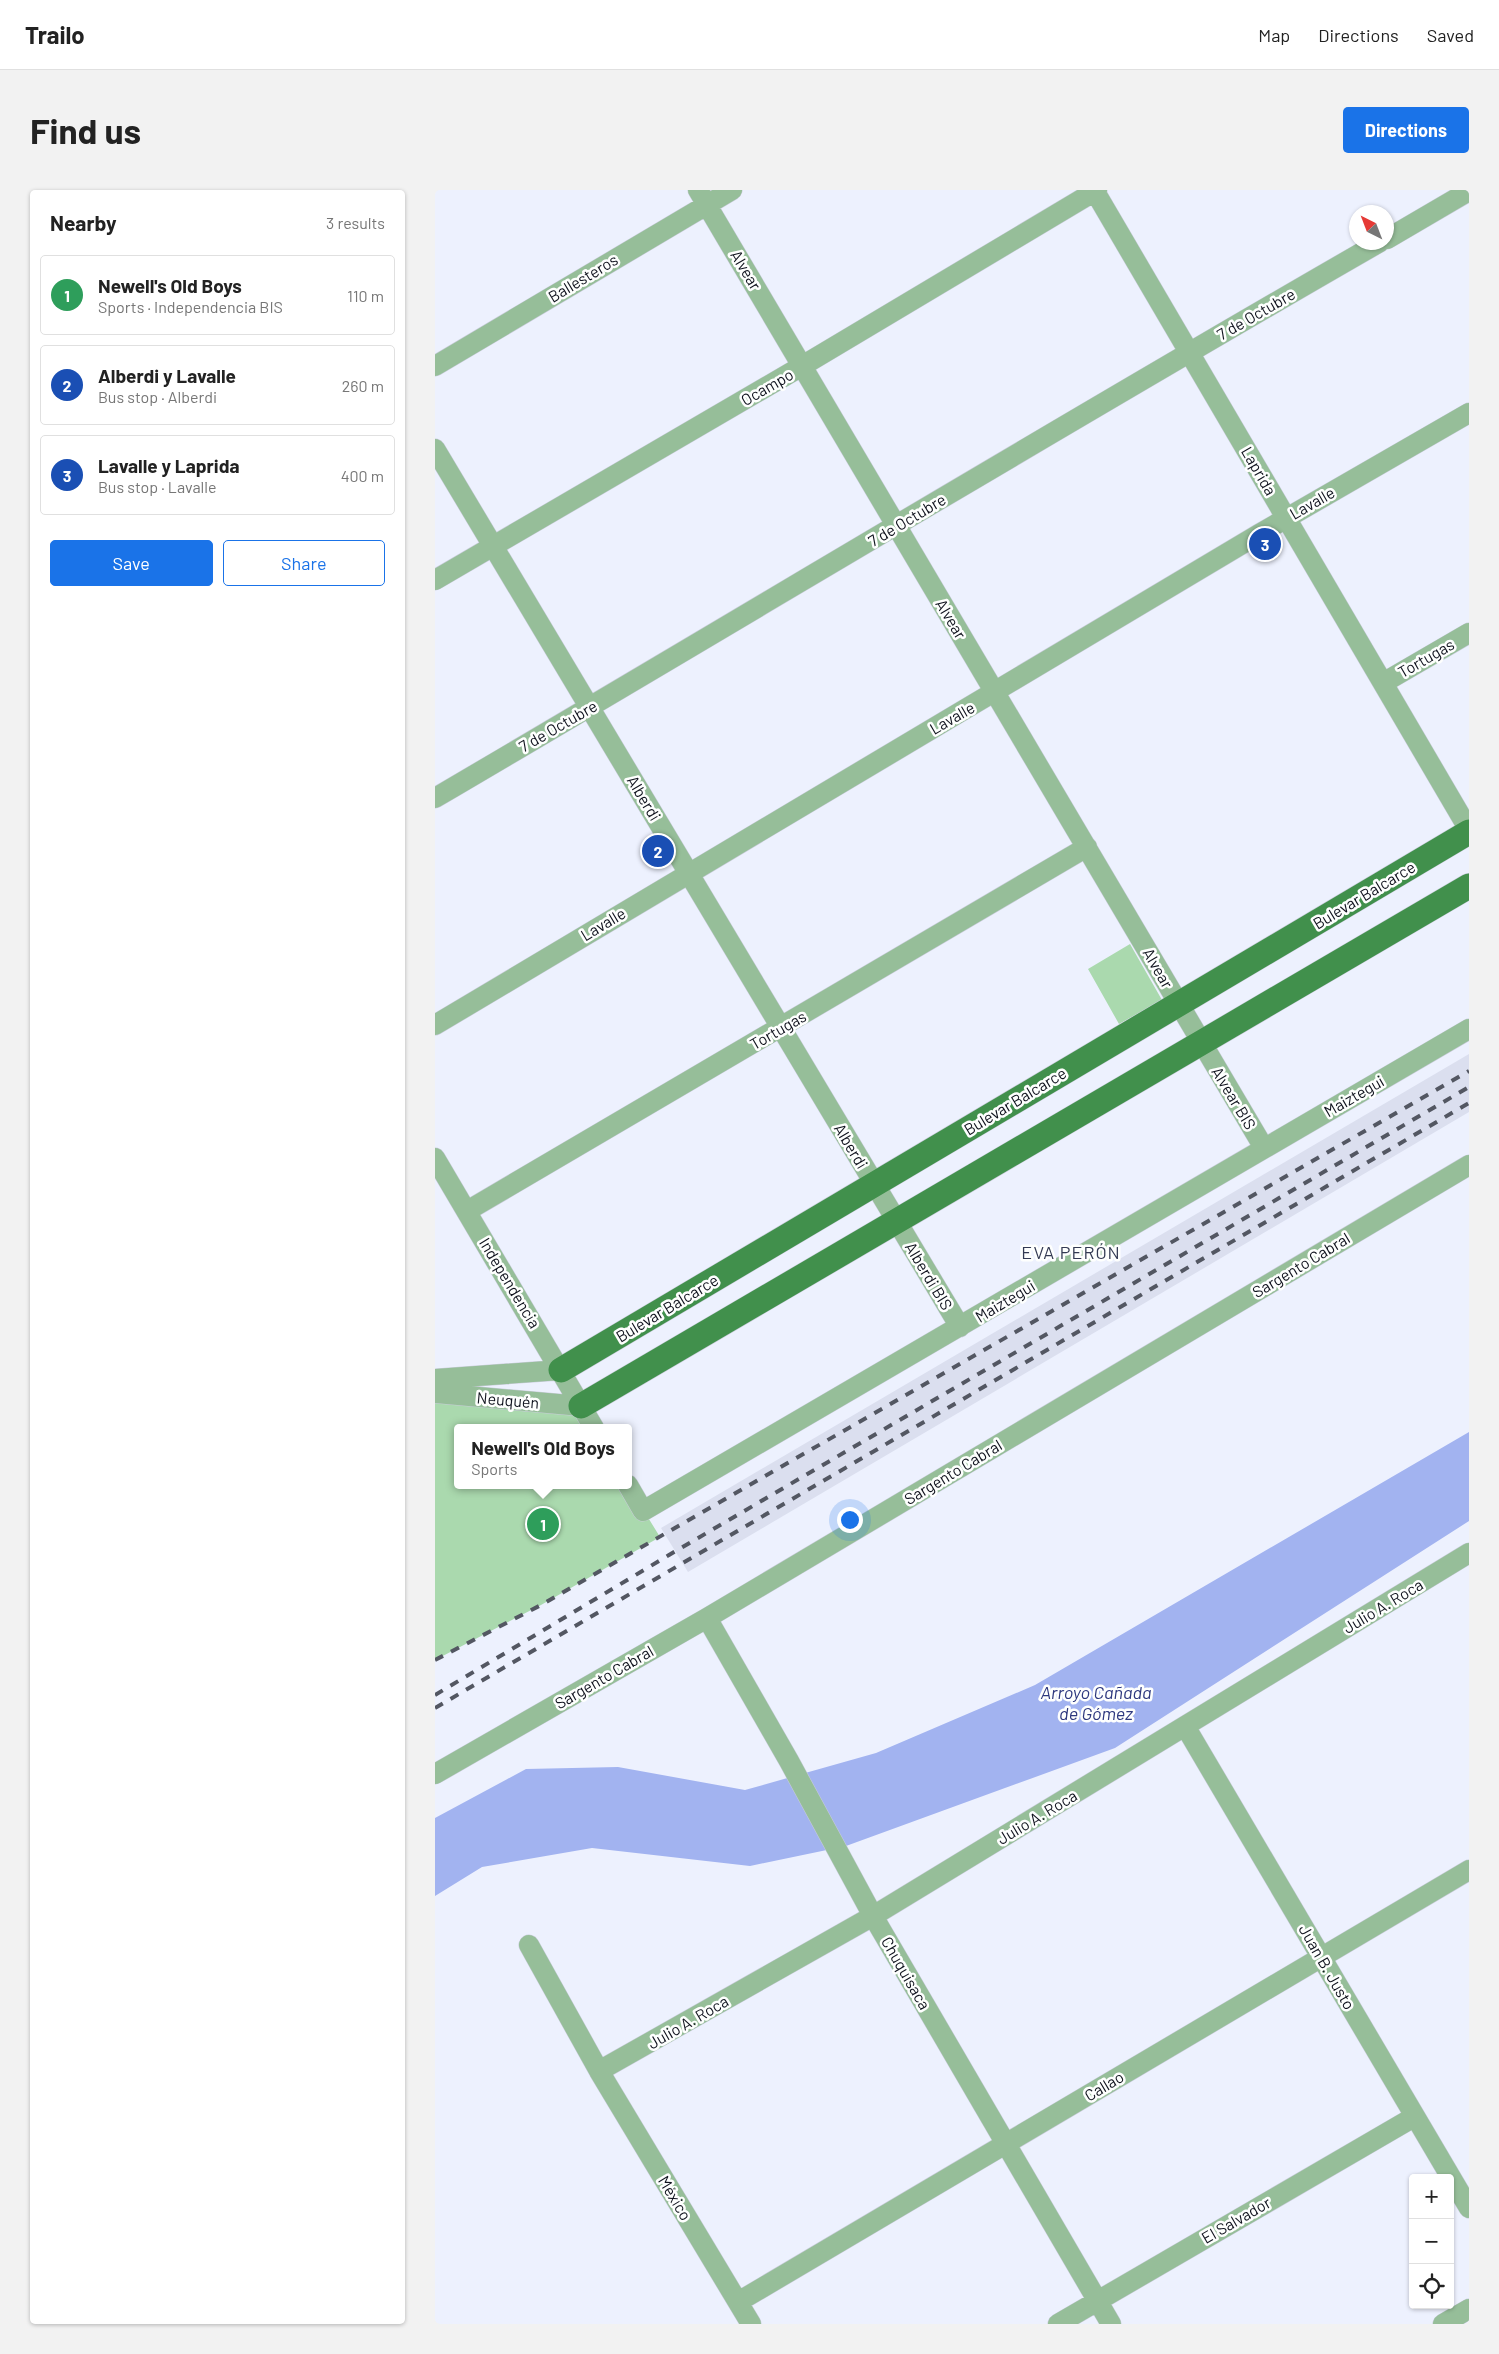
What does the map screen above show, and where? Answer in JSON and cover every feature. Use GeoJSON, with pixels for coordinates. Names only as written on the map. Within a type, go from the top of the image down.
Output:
{"type":"FeatureCollection","features":[{"type":"Feature","properties":{"kind":"main road","name":"Bulevar Balcarce"},"geometry":{"type":"LineString","coordinates":[[561,1370],[1469,831]]}},
{"type":"Feature","properties":{"kind":"main road"},"geometry":{"type":"LineString","coordinates":[[582,1408],[1203,1045],[1469,886]]}},
{"type":"Feature","properties":{"kind":"street","name":"Ballesteros"},"geometry":{"type":"LineString","coordinates":[[435,366],[703,197],[732,190]]}},
{"type":"Feature","properties":{"kind":"street","name":"Laprida"},"geometry":{"type":"LineString","coordinates":[[1095,190],[1469,831]]}},
{"type":"Feature","properties":{"kind":"street","name":"Ocampo"},"geometry":{"type":"LineString","coordinates":[[435,580],[802,366],[1095,190]]}},
{"type":"Feature","properties":{"kind":"street"},"geometry":{"type":"LineString","coordinates":[[1394,235],[1469,191]]}},
{"type":"Feature","properties":{"kind":"street","name":"Alvear"},"geometry":{"type":"LineString","coordinates":[[703,197],[1203,1045]]}},
{"type":"Feature","properties":{"kind":"street","name":"7 de Octubre"},"geometry":{"type":"LineString","coordinates":[[435,798],[897,527],[1189,352],[1366,250]]}},
{"type":"Feature","properties":{"kind":"street","name":"Lavalle"},"geometry":{"type":"LineString","coordinates":[[435,1025],[1286,518],[1469,412]]}},
{"type":"Feature","properties":{"kind":"street","name":"Alberdi"},"geometry":{"type":"LineString","coordinates":[[435,449],[689,873],[780,1029],[898,1223]]}},
{"type":"Feature","properties":{"kind":"street","name":"Tortugas"},"geometry":{"type":"LineString","coordinates":[[1383,683],[1469,633]]}},
{"type":"Feature","properties":{"kind":"street","name":"Tortugas"},"geometry":{"type":"LineString","coordinates":[[467,1211],[780,1029],[1087,847]]}},
{"type":"Feature","properties":{"kind":"street","name":"Maiztegui"},"geometry":{"type":"LineString","coordinates":[[630,1489],[643,1511],[1469,1029]]}},
{"type":"Feature","properties":{"kind":"street","name":"Alvear BIS"},"geometry":{"type":"LineString","coordinates":[[1203,1045],[1263,1148]]}},
{"type":"Feature","properties":{"kind":"street","name":"Independencia"},"geometry":{"type":"LineString","coordinates":[[435,1158],[592,1424]]}},
{"type":"Feature","properties":{"kind":"street","name":"Sargento Cabral"},"geometry":{"type":"LineString","coordinates":[[435,1774],[707,1618],[1469,1165]]}},
{"type":"Feature","properties":{"kind":"street","name":"Alberdi BIS"},"geometry":{"type":"LineString","coordinates":[[898,1223],[960,1327]]}},
{"type":"Feature","properties":{"kind":"street","name":"Neuquén"},"geometry":{"type":"LineString","coordinates":[[435,1379],[561,1370]]}},
{"type":"Feature","properties":{"kind":"street","name":"Neuquén"},"geometry":{"type":"LineString","coordinates":[[435,1393],[582,1408]]}},
{"type":"Feature","properties":{"kind":"street","name":"Julio A. Roca"},"geometry":{"type":"LineString","coordinates":[[599,2071],[873,1916],[1469,1553]]}},
{"type":"Feature","properties":{"kind":"street","name":"Chuquisaca"},"geometry":{"type":"LineString","coordinates":[[707,1618],[789,1760],[873,1916],[1111,2324]]}},
{"type":"Feature","properties":{"kind":"street","name":"Juan B. Justo"},"geometry":{"type":"LineString","coordinates":[[1185,1726],[1414,2118],[1469,2208]]}},
{"type":"Feature","properties":{"kind":"street","name":"Callao"},"geometry":{"type":"LineString","coordinates":[[738,2302],[1469,1870]]}},
{"type":"Feature","properties":{"kind":"street","name":"México"},"geometry":{"type":"LineString","coordinates":[[529,1945],[599,2071],[751,2324]]}},
{"type":"Feature","properties":{"kind":"street","name":"El Salvador"},"geometry":{"type":"LineString","coordinates":[[1058,2324],[1414,2118]]}},
{"type":"Feature","properties":{"kind":"street"},"geometry":{"type":"LineString","coordinates":[[1443,2324],[1469,2309]]}},
{"type":"Feature","properties":{"kind":"shaded area"},"geometry":{"type":"Polygon","coordinates":[[[1469,1054],[1469,1112],[688,1572],[661,1528],[1469,1054]]]}},
{"type":"Feature","properties":{"kind":"green space"},"geometry":{"type":"Polygon","coordinates":[[[1130,944],[1162,1000],[1119,1024],[1088,969],[1130,944]]]}},
{"type":"Feature","properties":{"kind":"green space"},"geometry":{"type":"Polygon","coordinates":[[[435,1393],[581,1406],[592,1424],[454,1424],[454,1489],[630,1489],[660,1537],[541,1605],[435,1660],[435,1393]]]}},
{"type":"Feature","properties":{"kind":"water","name":"Arroyo Cañada de Gómez"},"geometry":{"type":"Polygon","coordinates":[[[1469,1432],[1469,1521],[1115,1748],[846,1846],[750,1866],[592,1848],[482,1867],[435,1896],[435,1818],[526,1769],[618,1767],[745,1790],[876,1753],[1035,1685],[1469,1432]]]}},
{"type":"Feature","properties":{"kind":"railway"},"geometry":{"type":"LineString","coordinates":[[435,1660],[541,1605],[1469,1071]]}},
{"type":"Feature","properties":{"kind":"railway"},"geometry":{"type":"LineString","coordinates":[[435,1695],[669,1555],[1469,1087]]}},
{"type":"Feature","properties":{"kind":"railway"},"geometry":{"type":"LineString","coordinates":[[435,1708],[1469,1103]]}},
{"type":"Feature","properties":{"kind":"place","name":"Lavalle y Laprida"},"geometry":{"type":"Point","coordinates":[1265,544]}},
{"type":"Feature","properties":{"kind":"place","name":"Alberdi y Lavalle"},"geometry":{"type":"Point","coordinates":[658,851]}},
{"type":"Feature","properties":{"kind":"place","name":"Newell's Old Boys"},"geometry":{"type":"Point","coordinates":[543,1524]}},
{"type":"Feature","properties":{"kind":"district","name":"EVA PERÓN"},"geometry":{"type":"Point","coordinates":[1071,1253]}}]}
